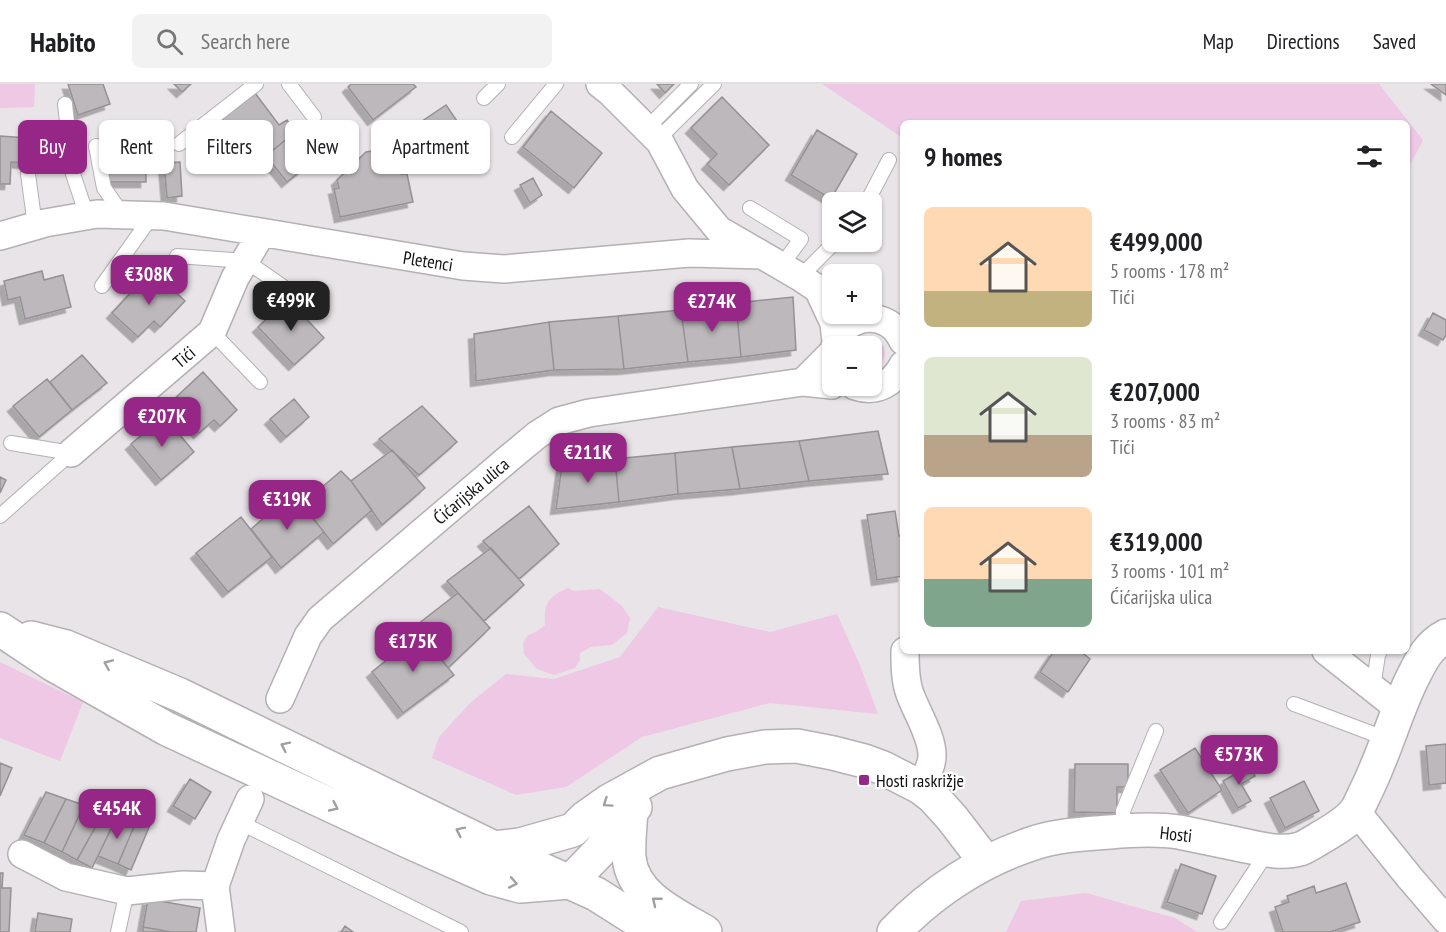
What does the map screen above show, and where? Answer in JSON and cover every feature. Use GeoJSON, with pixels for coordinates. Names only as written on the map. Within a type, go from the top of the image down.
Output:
{"type":"FeatureCollection","features":[{"type":"Feature","properties":{"kind":"main road"},"geometry":{"type":"LineString","coordinates":[[2,630],[66,647],[180,695],[494,848],[596,894],[656,932]]}},
{"type":"Feature","properties":{"kind":"main road"},"geometry":{"type":"LineString","coordinates":[[2,630],[54,665],[167,729],[412,843],[491,878],[520,886],[570,882],[599,852],[631,811],[655,787],[698,763]]}},
{"type":"Feature","properties":{"kind":"main road","name":"Hosti"},"geometry":{"type":"LineString","coordinates":[[894,932],[915,910],[965,874],[986,861],[1035,842],[1080,834],[1123,831],[1175,832],[1281,851],[1300,849],[1335,829],[1356,811],[1375,774],[1389,740],[1398,708],[1423,656],[1446,636]]}},
{"type":"Feature","properties":{"kind":"main road"},"geometry":{"type":"LineString","coordinates":[[570,882],[567,864],[568,844],[573,830],[585,818],[635,786],[660,774],[727,754],[765,747],[797,746],[834,753],[883,768],[920,787],[933,797],[952,818],[986,861]]}},
{"type":"Feature","properties":{"kind":"main road"},"geometry":{"type":"LineString","coordinates":[[631,811],[629,858],[640,888],[672,913],[705,932]]}},
{"type":"Feature","properties":{"kind":"main road"},"geometry":{"type":"LineString","coordinates":[[494,848],[520,845],[573,830]]}},
{"type":"Feature","properties":{"kind":"street"},"geometry":{"type":"LineString","coordinates":[[600,84],[652,134],[685,189],[719,230],[799,277],[834,324],[834,336]]}},
{"type":"Feature","properties":{"kind":"street"},"geometry":{"type":"LineString","coordinates":[[0,236],[35,226],[102,215]]}},
{"type":"Feature","properties":{"kind":"street","name":"Pletenci"},"geometry":{"type":"LineString","coordinates":[[102,215],[164,216],[463,266],[504,269],[689,253],[799,277]]}},
{"type":"Feature","properties":{"kind":"street","name":"Tići"},"geometry":{"type":"LineString","coordinates":[[71,453],[212,332],[235,278],[261,234]]}},
{"type":"Feature","properties":{"kind":"street"},"geometry":{"type":"LineString","coordinates":[[882,321],[890,324],[900,335]]}},
{"type":"Feature","properties":{"kind":"street"},"geometry":{"type":"LineString","coordinates":[[839,336],[849,324]]}},
{"type":"Feature","properties":{"kind":"street"},"geometry":{"type":"LineString","coordinates":[[803,382],[822,361]]}},
{"type":"Feature","properties":{"kind":"street","name":"Ćićarijska ulica"},"geometry":{"type":"LineString","coordinates":[[882,386],[899,376]]}},
{"type":"Feature","properties":{"kind":"street","name":"Ćićarijska ulica"},"geometry":{"type":"LineString","coordinates":[[280,699],[308,636],[320,619],[508,459],[537,435],[559,421],[589,413],[803,382],[822,384]]}},
{"type":"Feature","properties":{"kind":"street"},"geometry":{"type":"LineString","coordinates":[[905,654],[909,691],[932,745],[931,766],[920,787]]}},
{"type":"Feature","properties":{"kind":"street"},"geometry":{"type":"LineString","coordinates":[[1330,654],[1398,708]]}},
{"type":"Feature","properties":{"kind":"street"},"geometry":{"type":"LineString","coordinates":[[221,932],[214,886],[244,811]]}},
{"type":"Feature","properties":{"kind":"street"},"geometry":{"type":"LineString","coordinates":[[1356,811],[1446,920]]}},
{"type":"Feature","properties":{"kind":"street"},"geometry":{"type":"LineString","coordinates":[[22,855],[66,877],[127,891],[183,885],[214,886]]}},
{"type":"Feature","properties":{"kind":"lane"},"geometry":{"type":"LineString","coordinates":[[179,144],[256,84]]}},
{"type":"Feature","properties":{"kind":"lane"},"geometry":{"type":"LineString","coordinates":[[289,84],[314,117]]}},
{"type":"Feature","properties":{"kind":"lane"},"geometry":{"type":"LineString","coordinates":[[484,98],[498,84]]}},
{"type":"Feature","properties":{"kind":"lane"},"geometry":{"type":"LineString","coordinates":[[512,137],[556,84]]}},
{"type":"Feature","properties":{"kind":"lane"},"geometry":{"type":"LineString","coordinates":[[652,134],[691,84]]}},
{"type":"Feature","properties":{"kind":"lane"},"geometry":{"type":"LineString","coordinates":[[652,134],[714,84]]}},
{"type":"Feature","properties":{"kind":"lane"},"geometry":{"type":"LineString","coordinates":[[65,104],[73,174],[102,215]]}},
{"type":"Feature","properties":{"kind":"lane"},"geometry":{"type":"LineString","coordinates":[[96,146],[104,188],[102,215]]}},
{"type":"Feature","properties":{"kind":"lane"},"geometry":{"type":"LineString","coordinates":[[872,192],[889,160]]}},
{"type":"Feature","properties":{"kind":"lane"},"geometry":{"type":"LineString","coordinates":[[28,174],[35,226]]}},
{"type":"Feature","properties":{"kind":"lane"},"geometry":{"type":"LineString","coordinates":[[750,208],[801,239],[799,277]]}},
{"type":"Feature","properties":{"kind":"lane"},"geometry":{"type":"LineString","coordinates":[[102,286],[152,216]]}},
{"type":"Feature","properties":{"kind":"lane"},"geometry":{"type":"LineString","coordinates":[[799,277],[825,252]]}},
{"type":"Feature","properties":{"kind":"lane"},"geometry":{"type":"LineString","coordinates":[[177,256],[246,261],[312,308]]}},
{"type":"Feature","properties":{"kind":"lane"},"geometry":{"type":"LineString","coordinates":[[212,332],[260,382]]}},
{"type":"Feature","properties":{"kind":"lane"},"geometry":{"type":"LineString","coordinates":[[11,443],[71,453]]}},
{"type":"Feature","properties":{"kind":"lane"},"geometry":{"type":"LineString","coordinates":[[0,516],[71,453]]}},
{"type":"Feature","properties":{"kind":"lane"},"geometry":{"type":"LineString","coordinates":[[1372,688],[1379,654]]}},
{"type":"Feature","properties":{"kind":"lane"},"geometry":{"type":"LineString","coordinates":[[1294,704],[1389,740]]}},
{"type":"Feature","properties":{"kind":"lane"},"geometry":{"type":"LineString","coordinates":[[1123,831],[1123,811],[1156,731]]}},
{"type":"Feature","properties":{"kind":"lane"},"geometry":{"type":"LineString","coordinates":[[244,811],[461,932]]}},
{"type":"Feature","properties":{"kind":"lane"},"geometry":{"type":"LineString","coordinates":[[1221,922],[1269,849]]}},
{"type":"Feature","properties":{"kind":"lane"},"geometry":{"type":"LineString","coordinates":[[118,932],[127,891]]}},
{"type":"Feature","properties":{"kind":"shaded area"},"geometry":{"type":"Polygon","coordinates":[[[0,84],[35,84],[34,107],[0,108],[0,84]]]}},
{"type":"Feature","properties":{"kind":"shaded area"},"geometry":{"type":"Polygon","coordinates":[[[822,84],[1379,84],[1407,120],[900,120],[900,136],[822,84]]]}},
{"type":"Feature","properties":{"kind":"shaded area"},"geometry":{"type":"Polygon","coordinates":[[[1410,123],[1423,140],[1410,165],[1410,123]]]}},
{"type":"Feature","properties":{"kind":"shaded area"},"geometry":{"type":"Polygon","coordinates":[[[882,344],[885,352],[882,361],[882,344]]]}},
{"type":"Feature","properties":{"kind":"shaded area"},"geometry":{"type":"Polygon","coordinates":[[[568,588],[574,591],[600,589],[622,606],[630,618],[627,633],[612,645],[591,647],[580,653],[580,660],[575,668],[554,675],[537,669],[524,654],[523,643],[528,635],[545,625],[546,606],[551,598],[568,588]]]}},
{"type":"Feature","properties":{"kind":"shaded area"},"geometry":{"type":"Polygon","coordinates":[[[658,607],[770,632],[837,614],[878,714],[770,703],[642,737],[566,787],[516,795],[432,758],[439,737],[470,703],[506,674],[554,679],[620,657],[658,607]]]}},
{"type":"Feature","properties":{"kind":"shaded area"},"geometry":{"type":"Polygon","coordinates":[[[0,662],[83,702],[60,761],[0,738],[0,662]]]}},
{"type":"Feature","properties":{"kind":"shaded area"},"geometry":{"type":"Polygon","coordinates":[[[1086,893],[1175,918],[1197,932],[1006,932],[1021,901],[1086,893]]]}},
{"type":"Feature","properties":{"kind":"building"},"geometry":{"type":"Polygon","coordinates":[[[68,84],[103,84],[110,104],[78,115],[68,84]]]}},
{"type":"Feature","properties":{"kind":"building"},"geometry":{"type":"Polygon","coordinates":[[[174,84],[191,84],[182,92],[174,84]]]}},
{"type":"Feature","properties":{"kind":"building"},"geometry":{"type":"Polygon","coordinates":[[[351,84],[413,84],[416,87],[373,120],[348,87],[351,84]]]}},
{"type":"Feature","properties":{"kind":"building"},"geometry":{"type":"Polygon","coordinates":[[[657,84],[674,84],[665,93],[657,84]]]}},
{"type":"Feature","properties":{"kind":"building"},"geometry":{"type":"Polygon","coordinates":[[[1431,84],[1446,84],[1446,95],[1431,84]]]}},
{"type":"Feature","properties":{"kind":"building"},"geometry":{"type":"Polygon","coordinates":[[[255,93],[279,125],[285,121],[285,140],[273,150],[273,120],[223,120],[221,117],[255,93]]]}},
{"type":"Feature","properties":{"kind":"building"},"geometry":{"type":"Polygon","coordinates":[[[722,97],[769,145],[729,185],[707,164],[717,154],[691,128],[722,97]]]}},
{"type":"Feature","properties":{"kind":"building"},"geometry":{"type":"Polygon","coordinates":[[[446,105],[456,120],[424,120],[446,105]]]}},
{"type":"Feature","properties":{"kind":"building"},"geometry":{"type":"Polygon","coordinates":[[[551,111],[602,153],[574,188],[523,147],[551,111]]]}},
{"type":"Feature","properties":{"kind":"building"},"geometry":{"type":"Polygon","coordinates":[[[817,130],[857,154],[835,192],[822,194],[791,175],[817,130]]]}},
{"type":"Feature","properties":{"kind":"building"},"geometry":{"type":"Polygon","coordinates":[[[0,136],[18,137],[18,162],[11,162],[10,184],[0,184],[0,136]]]}},
{"type":"Feature","properties":{"kind":"building"},"geometry":{"type":"Polygon","coordinates":[[[285,140],[285,174],[297,174],[287,182],[273,165],[273,150],[285,140]]]}},
{"type":"Feature","properties":{"kind":"building"},"geometry":{"type":"Polygon","coordinates":[[[371,151],[371,174],[407,174],[413,202],[340,217],[334,189],[339,188],[337,180],[343,174],[359,174],[359,159],[366,152],[371,151]]]}},
{"type":"Feature","properties":{"kind":"building"},"geometry":{"type":"Polygon","coordinates":[[[174,162],[180,162],[182,196],[167,198],[165,174],[174,174],[174,162]]]}},
{"type":"Feature","properties":{"kind":"building"},"geometry":{"type":"Polygon","coordinates":[[[109,174],[146,174],[146,182],[109,182],[109,174]]]}},
{"type":"Feature","properties":{"kind":"building"},"geometry":{"type":"Polygon","coordinates":[[[533,178],[542,195],[530,203],[520,185],[533,178]]]}},
{"type":"Feature","properties":{"kind":"building"},"geometry":{"type":"Polygon","coordinates":[[[42,271],[44,280],[63,275],[71,307],[25,319],[20,297],[8,300],[4,281],[42,271]]]}},
{"type":"Feature","properties":{"kind":"building"},"geometry":{"type":"Polygon","coordinates":[[[157,274],[185,301],[160,327],[154,321],[138,337],[112,313],[135,288],[140,293],[157,274]]]}},
{"type":"Feature","properties":{"kind":"building"},"geometry":{"type":"Polygon","coordinates":[[[793,297],[796,350],[741,357],[736,303],[793,297]]]}},
{"type":"Feature","properties":{"kind":"building"},"geometry":{"type":"Polygon","coordinates":[[[288,299],[324,338],[294,365],[258,327],[288,299]]]}},
{"type":"Feature","properties":{"kind":"building"},"geometry":{"type":"Polygon","coordinates":[[[736,303],[741,357],[688,362],[681,310],[736,303]]]}},
{"type":"Feature","properties":{"kind":"building"},"geometry":{"type":"Polygon","coordinates":[[[681,310],[688,362],[624,369],[618,316],[681,310]]]}},
{"type":"Feature","properties":{"kind":"building"},"geometry":{"type":"Polygon","coordinates":[[[1433,313],[1446,320],[1446,335],[1443,340],[1424,330],[1433,313]]]}},
{"type":"Feature","properties":{"kind":"building"},"geometry":{"type":"Polygon","coordinates":[[[618,316],[624,369],[554,370],[549,322],[618,316]]]}},
{"type":"Feature","properties":{"kind":"building"},"geometry":{"type":"Polygon","coordinates":[[[549,322],[554,370],[476,381],[474,334],[549,322]]]}},
{"type":"Feature","properties":{"kind":"building"},"geometry":{"type":"Polygon","coordinates":[[[82,355],[107,383],[72,410],[50,382],[82,355]]]}},
{"type":"Feature","properties":{"kind":"building"},"geometry":{"type":"Polygon","coordinates":[[[203,372],[237,410],[220,426],[214,420],[199,433],[171,402],[203,372]]]}},
{"type":"Feature","properties":{"kind":"building"},"geometry":{"type":"Polygon","coordinates":[[[47,379],[72,410],[39,437],[13,406],[47,379]]]}},
{"type":"Feature","properties":{"kind":"building"},"geometry":{"type":"Polygon","coordinates":[[[294,399],[309,417],[286,437],[270,419],[294,399]]]}},
{"type":"Feature","properties":{"kind":"building"},"geometry":{"type":"Polygon","coordinates":[[[422,406],[457,442],[419,475],[379,439],[422,406]]]}},
{"type":"Feature","properties":{"kind":"building"},"geometry":{"type":"Polygon","coordinates":[[[164,416],[194,452],[161,480],[131,444],[164,416]]]}},
{"type":"Feature","properties":{"kind":"building"},"geometry":{"type":"Polygon","coordinates":[[[878,431],[888,474],[809,481],[799,441],[878,431]]]}},
{"type":"Feature","properties":{"kind":"building"},"geometry":{"type":"Polygon","coordinates":[[[799,441],[809,481],[740,489],[732,447],[799,441]]]}},
{"type":"Feature","properties":{"kind":"building"},"geometry":{"type":"Polygon","coordinates":[[[732,447],[740,489],[678,494],[675,453],[732,447]]]}},
{"type":"Feature","properties":{"kind":"building"},"geometry":{"type":"Polygon","coordinates":[[[392,450],[425,488],[382,525],[351,481],[392,450]]]}},
{"type":"Feature","properties":{"kind":"building"},"geometry":{"type":"Polygon","coordinates":[[[675,453],[678,494],[619,502],[615,459],[675,453]]]}},
{"type":"Feature","properties":{"kind":"building"},"geometry":{"type":"Polygon","coordinates":[[[615,459],[619,502],[556,509],[562,465],[615,459]]]}},
{"type":"Feature","properties":{"kind":"building"},"geometry":{"type":"Polygon","coordinates":[[[341,471],[372,510],[333,544],[302,504],[341,471]]]}},
{"type":"Feature","properties":{"kind":"building"},"geometry":{"type":"Polygon","coordinates":[[[0,477],[6,480],[0,493],[0,477]]]}},
{"type":"Feature","properties":{"kind":"building"},"geometry":{"type":"Polygon","coordinates":[[[292,494],[324,532],[281,568],[251,529],[292,494]]]}},
{"type":"Feature","properties":{"kind":"building"},"geometry":{"type":"Polygon","coordinates":[[[529,506],[559,544],[519,579],[483,541],[529,506]]]}},
{"type":"Feature","properties":{"kind":"building"},"geometry":{"type":"Polygon","coordinates":[[[895,511],[900,536],[900,576],[877,580],[867,515],[895,511]]]}},
{"type":"Feature","properties":{"kind":"building"},"geometry":{"type":"Polygon","coordinates":[[[241,517],[272,557],[228,592],[196,553],[241,517]]]}},
{"type":"Feature","properties":{"kind":"building"},"geometry":{"type":"Polygon","coordinates":[[[491,548],[524,585],[484,621],[447,581],[491,548]]]}},
{"type":"Feature","properties":{"kind":"building"},"geometry":{"type":"Polygon","coordinates":[[[458,593],[490,628],[448,668],[414,627],[458,593]]]}},
{"type":"Feature","properties":{"kind":"building"},"geometry":{"type":"Polygon","coordinates":[[[420,633],[454,675],[403,713],[372,672],[420,633]]]}},
{"type":"Feature","properties":{"kind":"building"},"geometry":{"type":"Polygon","coordinates":[[[1052,654],[1084,654],[1090,659],[1068,692],[1040,672],[1052,654]]]}},
{"type":"Feature","properties":{"kind":"building"},"geometry":{"type":"Polygon","coordinates":[[[1446,744],[1446,783],[1429,785],[1426,746],[1446,744]]]}},
{"type":"Feature","properties":{"kind":"building"},"geometry":{"type":"Polygon","coordinates":[[[1195,748],[1222,790],[1188,813],[1160,770],[1195,748]]]}},
{"type":"Feature","properties":{"kind":"building"},"geometry":{"type":"Polygon","coordinates":[[[0,763],[12,768],[0,796],[0,763]]]}},
{"type":"Feature","properties":{"kind":"building"},"geometry":{"type":"Polygon","coordinates":[[[1075,764],[1128,764],[1128,787],[1117,787],[1117,813],[1074,812],[1075,764]]]}},
{"type":"Feature","properties":{"kind":"building"},"geometry":{"type":"Polygon","coordinates":[[[1249,766],[1255,776],[1241,784],[1251,801],[1238,808],[1223,781],[1249,766]]]}},
{"type":"Feature","properties":{"kind":"building"},"geometry":{"type":"Polygon","coordinates":[[[190,779],[211,792],[195,819],[173,806],[190,779]]]}},
{"type":"Feature","properties":{"kind":"building"},"geometry":{"type":"Polygon","coordinates":[[[1304,781],[1319,811],[1285,828],[1270,798],[1304,781]]]}},
{"type":"Feature","properties":{"kind":"building"},"geometry":{"type":"Polygon","coordinates":[[[46,792],[66,799],[44,843],[24,835],[46,792]]]}},
{"type":"Feature","properties":{"kind":"building"},"geometry":{"type":"Polygon","coordinates":[[[66,799],[84,805],[62,852],[44,843],[66,799]]]}},
{"type":"Feature","properties":{"kind":"building"},"geometry":{"type":"Polygon","coordinates":[[[84,805],[101,817],[77,860],[62,852],[84,805]]]}},
{"type":"Feature","properties":{"kind":"building"},"geometry":{"type":"Polygon","coordinates":[[[117,816],[136,822],[118,864],[98,856],[117,816]]]}},
{"type":"Feature","properties":{"kind":"building"},"geometry":{"type":"Polygon","coordinates":[[[101,817],[115,821],[92,868],[77,860],[101,817]]]}},
{"type":"Feature","properties":{"kind":"building"},"geometry":{"type":"Polygon","coordinates":[[[136,822],[150,825],[131,870],[118,864],[136,822]]]}},
{"type":"Feature","properties":{"kind":"building"},"geometry":{"type":"Polygon","coordinates":[[[1181,864],[1216,876],[1202,914],[1167,902],[1181,864]]]}},
{"type":"Feature","properties":{"kind":"building"},"geometry":{"type":"Polygon","coordinates":[[[0,873],[3,873],[2,888],[11,888],[9,932],[0,932],[0,873]]]}},
{"type":"Feature","properties":{"kind":"building"},"geometry":{"type":"Polygon","coordinates":[[[1346,883],[1360,922],[1330,932],[1283,932],[1275,907],[1289,902],[1287,896],[1314,886],[1316,893],[1346,883]]]}},
{"type":"Feature","properties":{"kind":"building"},"geometry":{"type":"Polygon","coordinates":[[[148,899],[200,908],[196,932],[171,932],[143,927],[148,899]]]}},
{"type":"Feature","properties":{"kind":"building"},"geometry":{"type":"Polygon","coordinates":[[[38,913],[72,919],[70,932],[35,932],[38,913]]]}},
{"type":"Feature","properties":{"kind":"building"},"geometry":{"type":"Polygon","coordinates":[[[345,926],[353,932],[341,932],[345,926]]]}},
{"type":"Feature","properties":{"kind":"building"},"geometry":{"type":"Polygon","coordinates":[[[143,927],[171,932],[143,932],[143,927]]]}},
{"type":"Feature","properties":{"kind":"place","name":"Hosti raskrižje"},"geometry":{"type":"Point","coordinates":[864,780]}}]}
